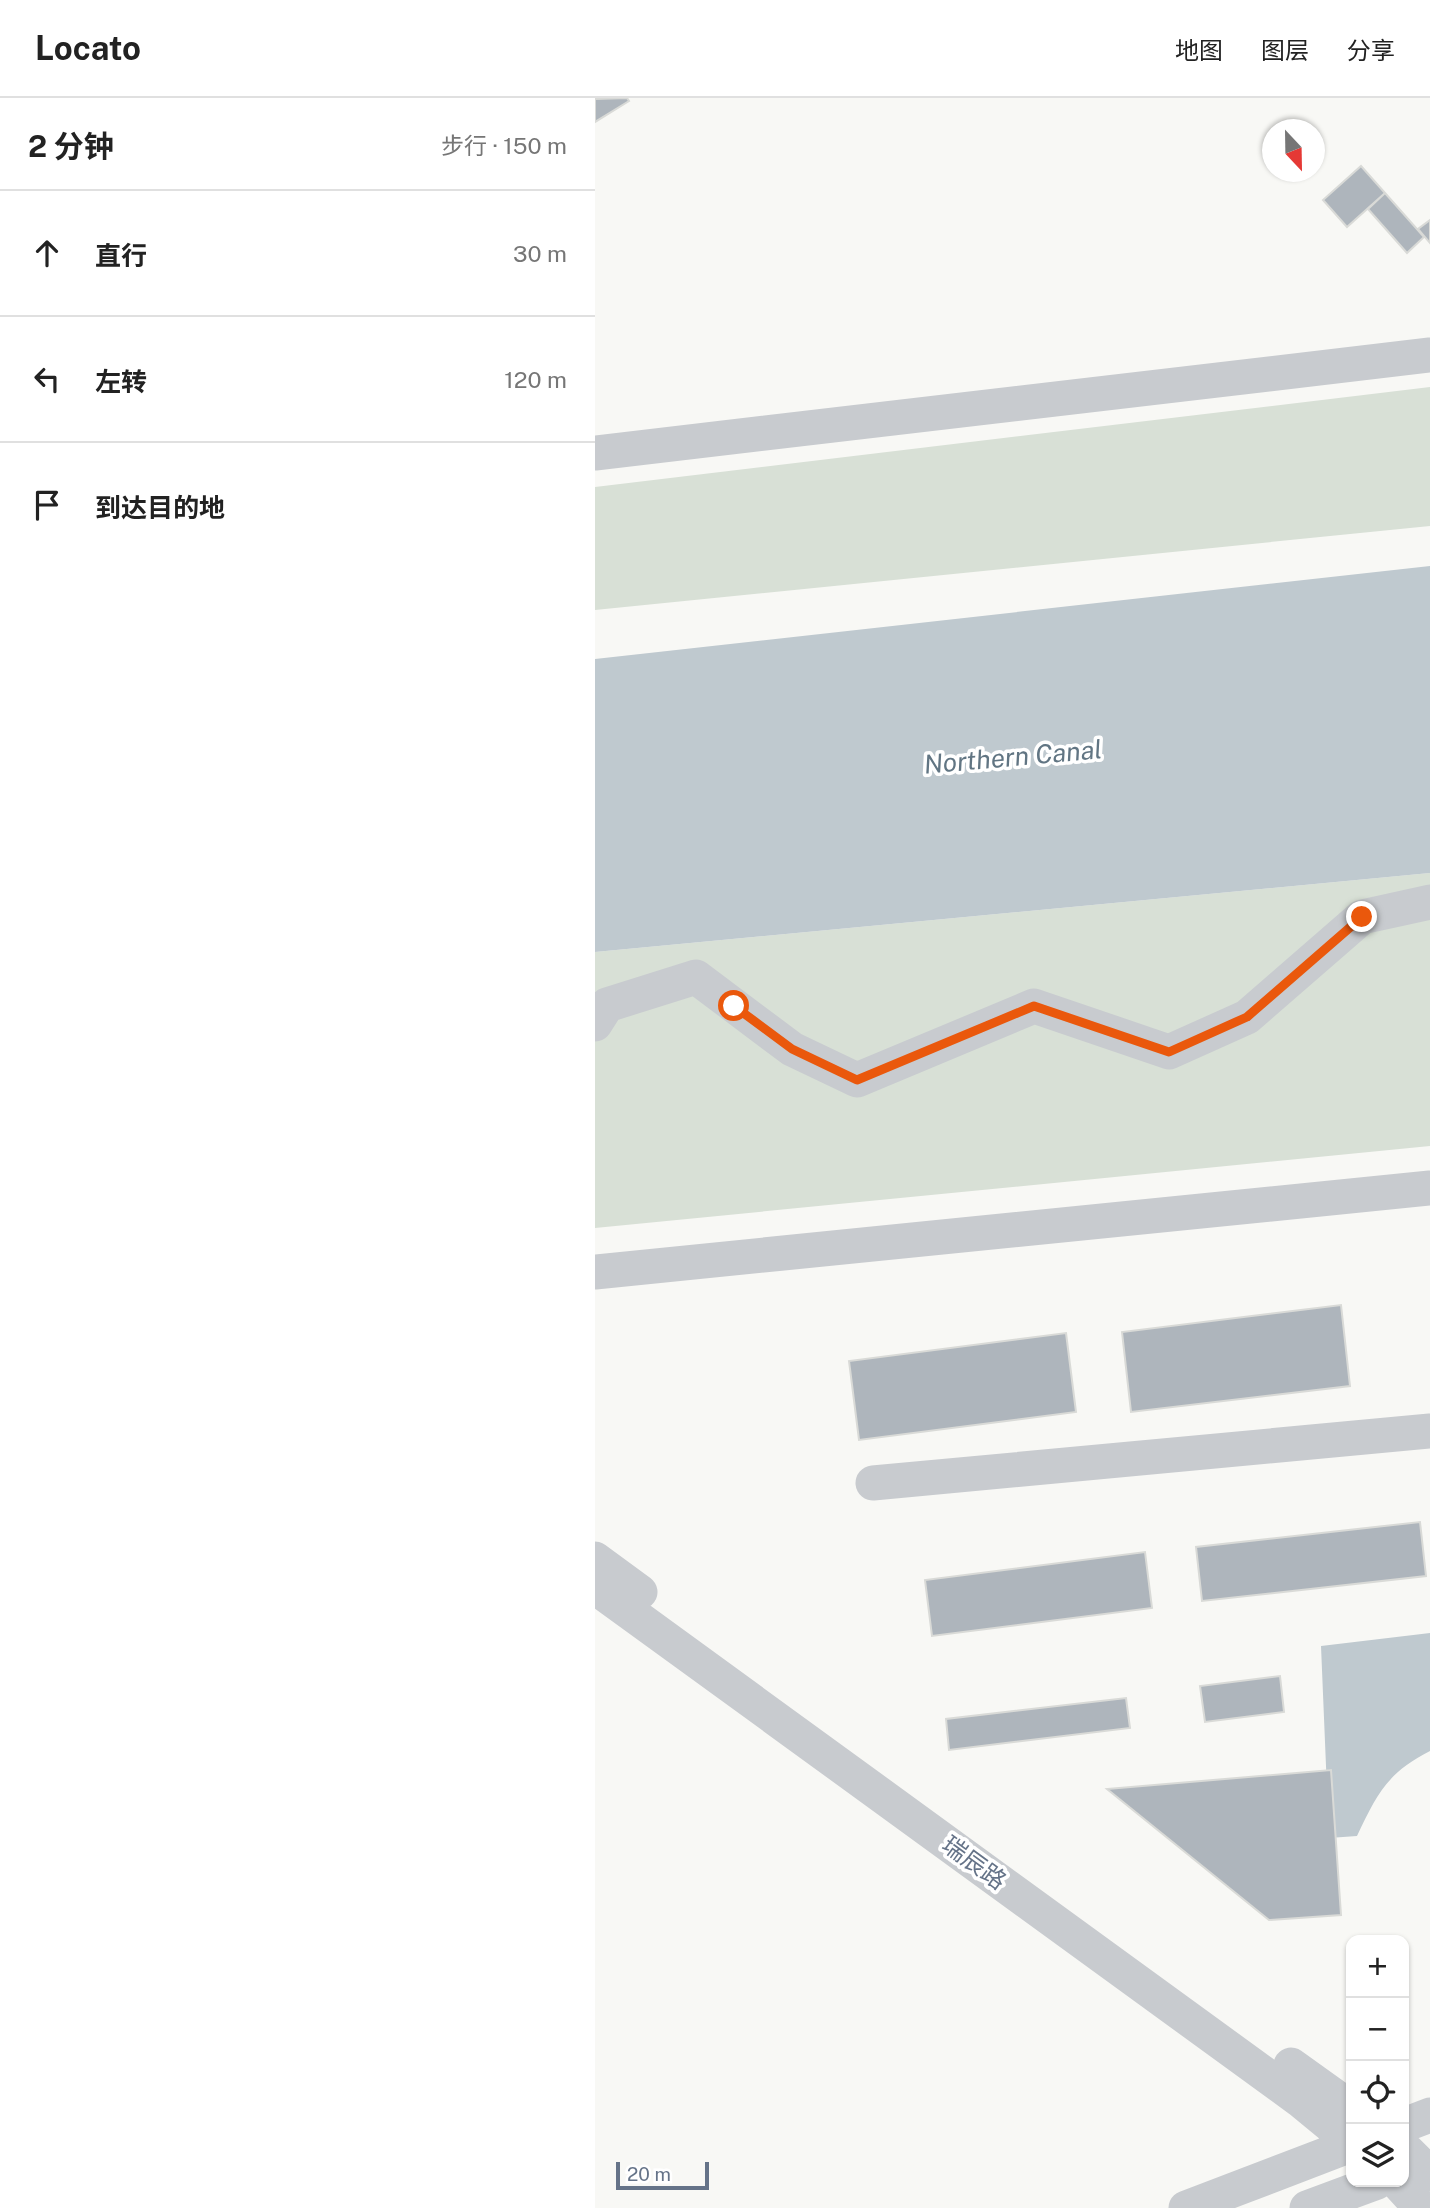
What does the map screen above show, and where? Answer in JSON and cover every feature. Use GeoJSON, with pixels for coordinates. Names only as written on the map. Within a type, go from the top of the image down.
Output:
{"type":"FeatureCollection","features":[{"type":"Feature","properties":{"kind":"street"},"geometry":{"type":"LineString","coordinates":[[595,453],[1430,355]]}},
{"type":"Feature","properties":{"kind":"street"},"geometry":{"type":"LineString","coordinates":[[595,1024],[607,1005],[696,977],[792,1049],[857,1080],[1034,1006],[1169,1052],[1247,1017],[1362,917],[1430,902]]}},
{"type":"Feature","properties":{"kind":"street"},"geometry":{"type":"LineString","coordinates":[[595,1272],[1430,1188]]}},
{"type":"Feature","properties":{"kind":"street"},"geometry":{"type":"LineString","coordinates":[[873,1483],[1430,1431]]}},
{"type":"Feature","properties":{"kind":"street","name":"瑞辰路"},"geometry":{"type":"LineString","coordinates":[[595,1559],[1324,2094],[1346,2134]]}},
{"type":"Feature","properties":{"kind":"street","name":"瑞辰路"},"geometry":{"type":"LineString","coordinates":[[595,1587],[1324,2094],[1346,2105]]}},
{"type":"Feature","properties":{"kind":"street"},"geometry":{"type":"LineString","coordinates":[[1324,2094],[1346,2117]]}},
{"type":"Feature","properties":{"kind":"street"},"geometry":{"type":"LineString","coordinates":[[1409,2105],[1430,2104]]}},
{"type":"Feature","properties":{"kind":"street"},"geometry":{"type":"LineString","coordinates":[[1407,2124],[1430,2115]]}},
{"type":"Feature","properties":{"kind":"street"},"geometry":{"type":"LineString","coordinates":[[1186,2208],[1346,2145]]}},
{"type":"Feature","properties":{"kind":"street"},"geometry":{"type":"LineString","coordinates":[[1415,2160],[1421,2208]]}},
{"type":"Feature","properties":{"kind":"street"},"geometry":{"type":"LineString","coordinates":[[1307,2208],[1364,2187]]}},
{"type":"Feature","properties":{"kind":"shaded area"},"geometry":{"type":"Polygon","coordinates":[[[1430,387],[1430,526],[595,610],[595,487],[1430,387]]]}},
{"type":"Feature","properties":{"kind":"shaded area"},"geometry":{"type":"Polygon","coordinates":[[[1430,873],[1430,1146],[595,1228],[595,952],[1430,873]]]}},
{"type":"Feature","properties":{"kind":"water","name":"Northern Canal"},"geometry":{"type":"Polygon","coordinates":[[[1430,566],[1430,873],[595,952],[595,659],[1430,566]]]}},
{"type":"Feature","properties":{"kind":"water"},"geometry":{"type":"Polygon","coordinates":[[[1430,1633],[1430,1751],[1393,1776],[1378,1796],[1357,1836],[1329,1838],[1321,1646],[1430,1633]]]}},
{"type":"Feature","properties":{"kind":"building"},"geometry":{"type":"Polygon","coordinates":[[[627,98],[629,101],[595,122],[595,99],[627,98]]]}},
{"type":"Feature","properties":{"kind":"building"},"geometry":{"type":"Polygon","coordinates":[[[1361,166],[1385,193],[1347,227],[1323,200],[1361,166]]]}},
{"type":"Feature","properties":{"kind":"building"},"geometry":{"type":"Polygon","coordinates":[[[1385,193],[1424,237],[1407,253],[1368,209],[1385,193]]]}},
{"type":"Feature","properties":{"kind":"building"},"geometry":{"type":"Polygon","coordinates":[[[1430,220],[1430,243],[1418,229],[1430,220]]]}},
{"type":"Feature","properties":{"kind":"building"},"geometry":{"type":"Polygon","coordinates":[[[1341,1305],[1350,1386],[1131,1412],[1122,1332],[1341,1305]]]}},
{"type":"Feature","properties":{"kind":"building"},"geometry":{"type":"Polygon","coordinates":[[[1066,1333],[1076,1412],[859,1440],[849,1361],[1066,1333]]]}},
{"type":"Feature","properties":{"kind":"building"},"geometry":{"type":"Polygon","coordinates":[[[1420,1522],[1426,1576],[1202,1601],[1196,1547],[1420,1522]]]}},
{"type":"Feature","properties":{"kind":"building"},"geometry":{"type":"Polygon","coordinates":[[[1145,1552],[1152,1608],[932,1636],[925,1580],[1145,1552]]]}},
{"type":"Feature","properties":{"kind":"building"},"geometry":{"type":"Polygon","coordinates":[[[1280,1676],[1284,1712],[1205,1722],[1200,1686],[1280,1676]]]}},
{"type":"Feature","properties":{"kind":"building"},"geometry":{"type":"Polygon","coordinates":[[[1126,1698],[1130,1728],[949,1750],[946,1719],[1126,1698]]]}},
{"type":"Feature","properties":{"kind":"building"},"geometry":{"type":"Polygon","coordinates":[[[1331,1770],[1341,1915],[1269,1920],[1107,1789],[1331,1770]]]}},
{"type":"Feature","properties":{"kind":"route"},"geometry":{"type":"LineString","coordinates":[[734,1006],[792,1049],[857,1080],[1034,1006],[1169,1052],[1247,1017],[1362,917]]}}]}
